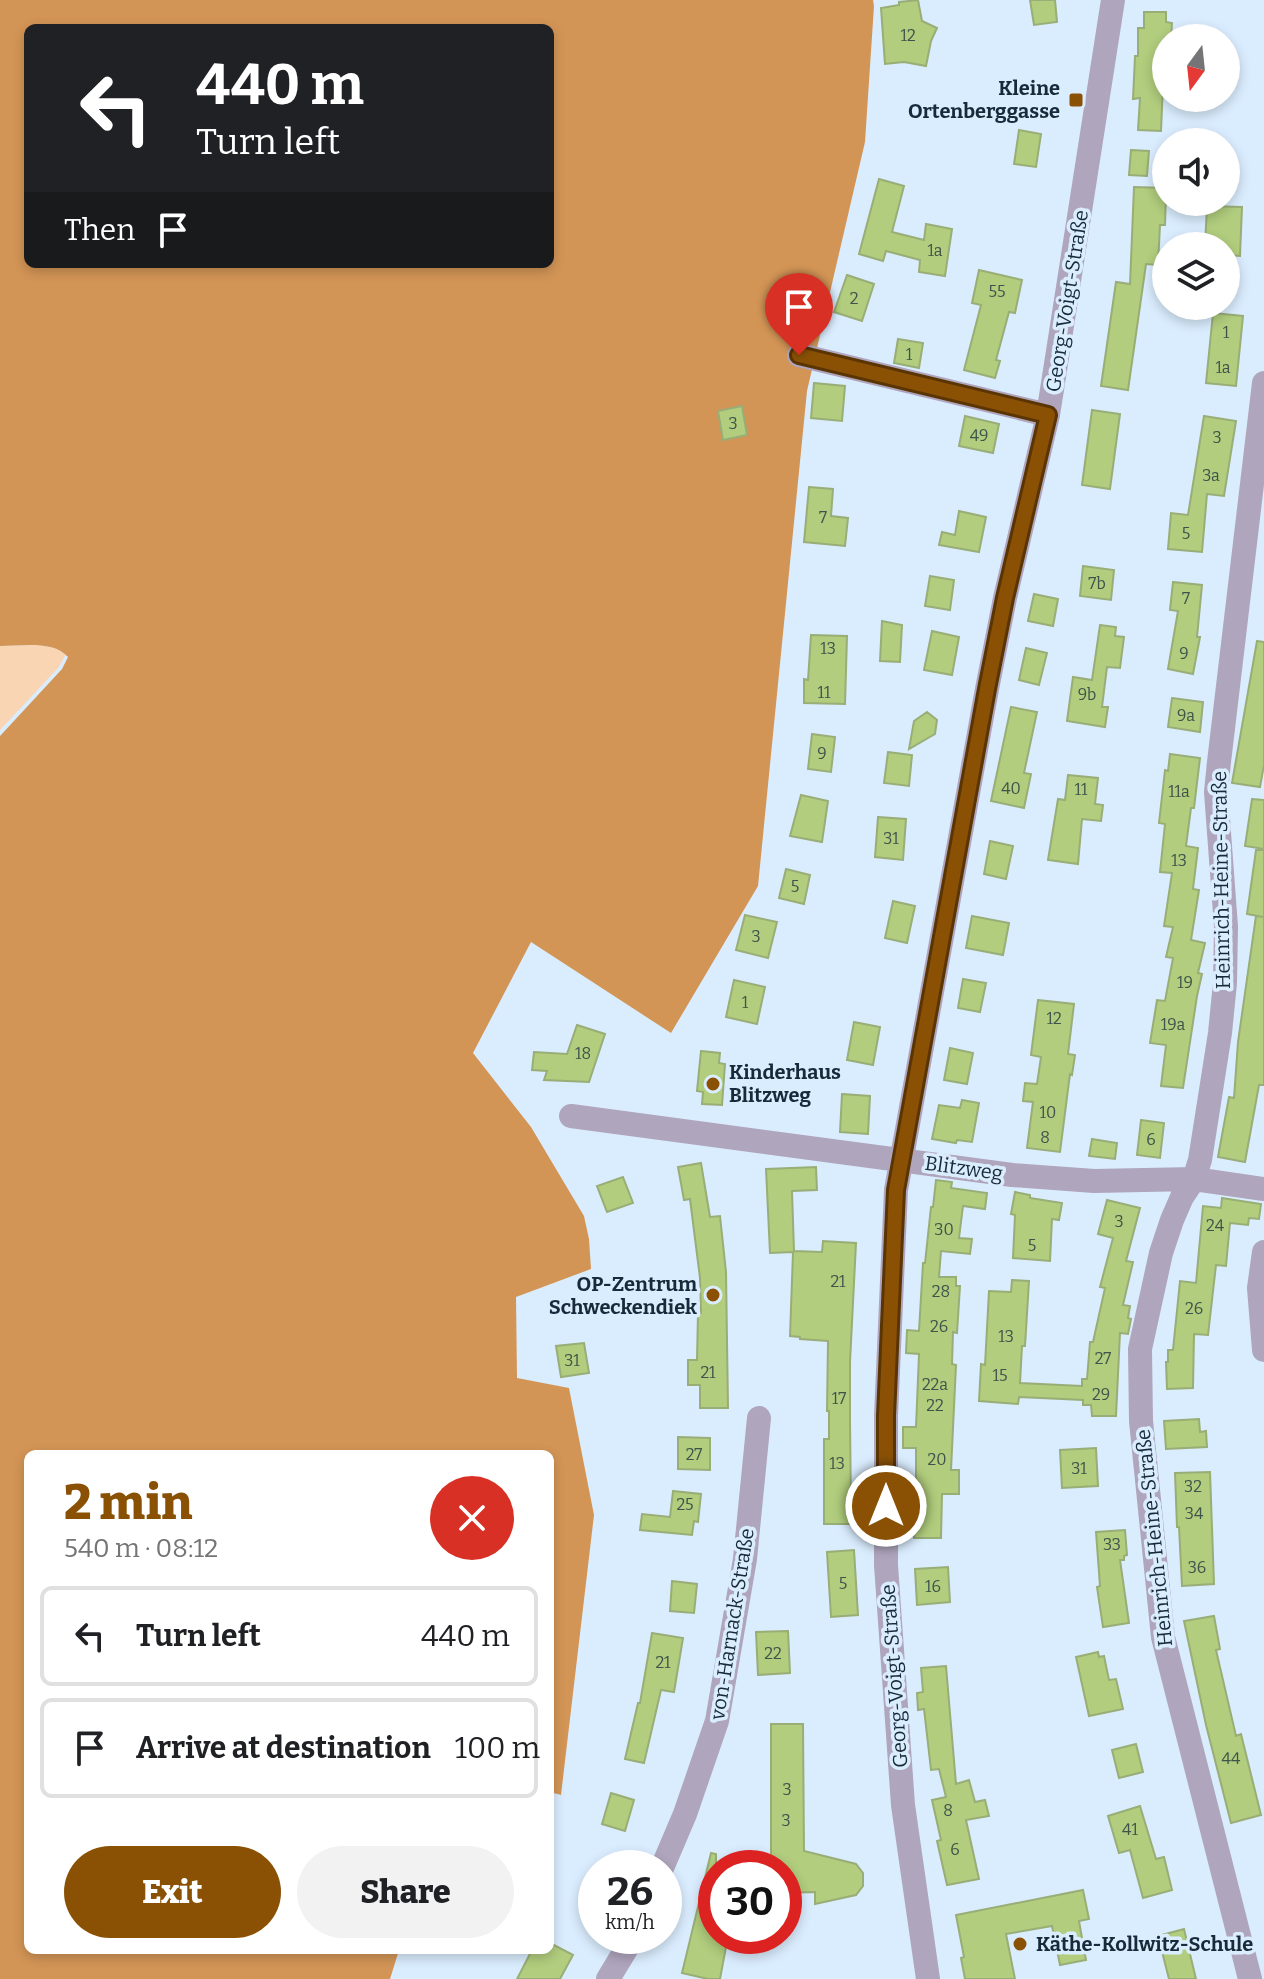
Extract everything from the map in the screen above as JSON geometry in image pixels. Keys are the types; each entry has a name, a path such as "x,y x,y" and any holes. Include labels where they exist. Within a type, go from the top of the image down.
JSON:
{"street":[{"name":"Georg-Voigt-Straße","path":"928,1979 903,1805 886,1565 886,1416 896,1190 990,674 1048,415 1113,0"},
{"path":"799,355 1048,415"},
{"name":"Heinrich-Heine-Straße","path":"1250,1979 1163,1637 1141,1421 1140,1349 1161,1253 1172,1220 1194,1179 1200,1160 1220,1033 1226,927 1216,792 1264,383"},
{"name":"Blitzweg","path":"571,1116 1056,1179 1194,1179 1264,1189"},
{"path":"1264,1252 1259,1288 1264,1350"},
{"name":"von-Harnack-Straße","path":"670,1850 717,1721 745,1559 759,1418"},
{"path":"608,1979 623,1954"}],"shaded area":[{"path":"0,0 873,0 865,142 807,391 758,886 671,1033 531,942 473,1053 531,1127 584,1216 589,1239 591,1269 516,1297 517,1378 569,1388 594,1515 561,1795 554,1793 554,1450 24,1450 24,1954 398,1954 390,1979 0,1979 0,736 62,669 68,657 54,648 0,646"},
{"path":"0,646 43,646 66,654 59,667 0,730"}],"building":[{"path":"918,0 922,21 937,28 926,66 904,62 885,64 881,8"},
{"path":"1030,0 1055,0 1057,22 1034,25"},
{"path":"1144,12 1166,12 1166,22 1172,23 1152,24 1152,112 1162,112 1161,128 1152,128 1152,131 1138,130 1140,98 1133,99 1138,28 1144,28"},
{"path":"1019,130 1041,134 1036,167 1014,164"},
{"path":"1131,150 1149,151 1147,176 1129,175"},
{"path":"879,179 904,186 892,232 924,240 926,224 952,229 945,276 919,272 920,260 886,251 883,261 859,254"},
{"path":"1134,187 1152,188 1152,216 1165,216 1165,225 1160,225 1160,232 1152,232 1152,264 1146,264 1128,390 1101,386 1116,282 1130,284"},
{"path":"1242,207 1240,256 1240,232 1206,232 1206,216 1240,216"},
{"path":"979,270 1022,280 1015,313 1009,312 996,360 1000,361 995,378 964,370 981,305 972,303"},
{"path":"847,275 874,284 862,321 834,312"},
{"path":"1240,316 1243,316 1236,386 1206,383 1212,320 1240,320"},
{"path":"898,339 923,343 919,368 894,363"},
{"path":"814,383 845,386 842,421 811,418"},
{"path":"742,406 747,435 723,440 718,411"},
{"path":"1092,410 1120,414 1110,489 1082,485"},
{"path":"965,416 999,424 993,453 959,446"},
{"path":"1204,416 1236,421 1224,496 1207,494 1202,552 1168,549 1171,513 1188,515"},
{"path":"809,487 833,489 831,516 848,518 845,546 804,542"},
{"path":"959,511 986,517 979,552 939,545 942,532 955,535"},
{"path":"1083,566 1114,570 1111,600 1080,596"},
{"path":"930,576 954,580 950,610 925,606"},
{"path":"1173,582 1202,585 1197,637 1200,637 1193,674 1168,669 1178,611 1170,610"},
{"path":"1034,594 1058,599 1053,626 1028,621"},
{"path":"882,621 902,625 900,662 880,661"},
{"path":"1100,625 1116,627 1115,636 1124,637 1120,668 1107,667 1102,707 1108,707 1105,727 1067,721 1073,677 1092,680"},
{"path":"932,631 959,637 952,675 924,670"},
{"path":"811,635 847,636 845,704 804,703 804,679 808,680"},
{"path":"1257,641 1264,642 1264,765 1260,787 1232,783"},
{"path":"1026,648 1047,653 1039,685 1019,680"},
{"path":"1172,698 1203,702 1200,732 1168,727"},
{"path":"1011,707 1037,712 1024,773 1031,774 1024,808 991,801"},
{"path":"927,712 937,720 935,734 909,749 914,721"},
{"path":"812,734 835,737 831,772 808,769"},
{"path":"888,752 912,755 909,786 884,783"},
{"path":"1170,754 1200,758 1186,846 1198,848 1193,889 1199,890 1191,940 1205,943 1198,973 1202,974 1183,1088 1161,1086 1166,1045 1150,1043 1157,1000 1165,1001 1173,958 1166,957 1173,927 1164,926 1172,873 1160,872 1165,824 1159,823 1165,770 1168,771"},
{"path":"1068,775 1098,778 1095,804 1103,805 1101,821 1082,819 1078,864 1048,860 1058,799 1065,800"},
{"path":"801,795 828,801 822,842 790,836"},
{"path":"1252,799 1264,800 1264,849 1245,846"},
{"path":"878,817 906,819 903,860 875,857"},
{"path":"990,841 1013,846 1006,879 984,874"},
{"path":"1256,850 1264,850 1264,1085 1259,1085 1245,1162 1218,1157 1229,1097 1234,1098 1238,1042 1256,916 1263,917 1247,914"},
{"path":"786,869 810,875 804,904 779,898"},
{"path":"893,901 915,906 907,943 885,938"},
{"path":"745,915 777,922 768,958 736,950"},
{"path":"972,916 1009,923 1003,955 966,948"},
{"path":"963,979 986,983 980,1012 958,1008"},
{"path":"734,980 765,987 757,1024 726,1017"},
{"path":"1038,1000 1074,1004 1068,1054 1075,1055 1060,1152 1027,1148 1033,1102 1023,1101 1025,1083 1037,1084 1041,1057 1031,1055"},
{"path":"854,1022 880,1027 873,1065 847,1060"},
{"path":"577,1025 605,1034 589,1082 544,1080 547,1071 532,1070 534,1052 567,1054"},
{"path":"950,1048 973,1053 967,1084 944,1080"},
{"path":"701,1051 720,1053 719,1063 725,1064 722,1105 702,1104 703,1092 697,1091"},
{"path":"842,1094 870,1096 868,1134 840,1132"},
{"path":"962,1100 979,1103 972,1142 932,1139 939,1105 960,1108"},
{"path":"1141,1120 1164,1123 1160,1158 1137,1155"},
{"path":"1092,1139 1117,1143 1115,1159 1089,1156"},
{"path":"701,1163 710,1217 720,1216 726,1272 728,1408 700,1408 700,1385 688,1385 688,1360 697,1360 700,1278 690,1199 684,1200 678,1167"},
{"path":"816,1167 817,1190 792,1191 794,1251 822,1252 823,1241 856,1243 850,1362 851,1506 855,1506 855,1524 824,1524 824,1439 829,1439 828,1341 790,1336 793,1252 770,1253 766,1169"},
{"path":"623,1177 633,1203 607,1212 597,1186"},
{"path":"936,1180 952,1182 951,1188 987,1193 985,1209 963,1206 959,1238 972,1239 970,1254 941,1251 939,1277 956,1277 956,1286 960,1286 957,1333 953,1332 952,1364 956,1365 951,1470 959,1470 959,1494 942,1494 941,1538 914,1538 915,1503 904,1503 904,1488 916,1488 916,1448 903,1448 903,1427 916,1427 919,1354 906,1353 907,1330 919,1331 923,1263"},
{"path":"1015,1192 1030,1195 1030,1198 1062,1203 1059,1220 1052,1219 1050,1261 1013,1258 1015,1215 1011,1214"},
{"path":"1222,1198 1261,1204 1259,1219 1249,1218 1248,1225 1230,1223 1226,1266 1216,1265 1208,1335 1194,1334 1193,1388 1167,1389 1166,1362 1168,1350 1173,1350 1180,1281 1196,1283 1203,1206 1221,1208"},
{"path":"1107,1200 1140,1208 1126,1261 1133,1262 1123,1305 1130,1306 1128,1318 1131,1319 1128,1334 1120,1333 1116,1416 1092,1416 1091,1405 1083,1405 1083,1400 1019,1397 1018,1404 979,1401 981,1364 985,1365 989,1291 1011,1292 1012,1280 1029,1281 1020,1383 1082,1386 1082,1379 1087,1379 1090,1342 1093,1342 1105,1288 1100,1287 1113,1238 1098,1234"},
{"path":"584,1343 589,1373 561,1377 556,1346"},
{"path":"1199,1419 1200,1432 1206,1431 1207,1447 1166,1449 1164,1421"},
{"path":"678,1437 710,1438 710,1470 678,1469"},
{"path":"1096,1448 1098,1486 1062,1488 1060,1450"},
{"path":"1210,1472 1214,1584 1182,1586 1175,1473"},
{"path":"673,1491 701,1494 698,1522 694,1521 692,1535 640,1530 642,1514 670,1517"},
{"path":"1125,1530 1127,1555 1120,1560 1129,1623 1103,1627 1097,1587 1100,1586 1096,1532"},
{"path":"854,1550 858,1615 831,1617 827,1552"},
{"path":"948,1567 950,1602 917,1605 915,1569"},
{"path":"672,1581 697,1584 694,1613 670,1611"},
{"path":"1214,1616 1220,1649 1216,1650 1236,1736 1241,1734 1261,1815 1231,1823 1184,1621"},
{"path":"788,1631 790,1673 758,1675 756,1632"},
{"path":"652,1633 683,1638 674,1692 661,1690 644,1763 625,1759 640,1703"},
{"path":"1098,1652 1099,1657 1104,1656 1109,1680 1116,1679 1123,1709 1089,1716 1076,1657"},
{"path":"946,1666 956,1784 969,1780 975,1802 985,1800 989,1816 966,1820 979,1879 947,1885 932,1800 946,1797 939,1769 931,1770 924,1709 918,1710 917,1693 923,1692 921,1668"},
{"path":"771,1724 803,1724 804,1851 856,1864 863,1873 863,1886 856,1895 815,1904 815,1892 802,1892 802,1850 771,1850"},
{"path":"1136,1744 1143,1772 1119,1778 1112,1750"},
{"path":"611,1793 634,1800 625,1831 602,1824"},
{"path":"1140,1806 1156,1859 1164,1857 1172,1890 1143,1898 1130,1850 1119,1853 1108,1816"},
{"path":"1083,1890 1089,1919 1079,1921 1086,1960 1060,1965 1052,1926 1006,1934 1015,1979 965,1979 956,1915"},
{"path":"698,1907 698,1954 725,1954 720,1979 682,1973"},
{"path":"1184,1929 1196,1979 1169,1979 1158,1936"},
{"path":"554,1945 573,1955 560,1979 517,1979 530,1954 554,1954"}],"place":[{"name":"Kleine Ortenberggasse","path":"1076,100"},
{"name":"Kinderhaus Blitzweg","path":"713,1084"},
{"name":"OP-Zentrum Schweckendiek","path":"713,1295"},
{"name":"Käthe-Kollwitz-Schule","path":"1020,1944"}],"route":[{"path":"799,355 1048,415 987,689 896,1190 886,1416 886,1506"}]}
